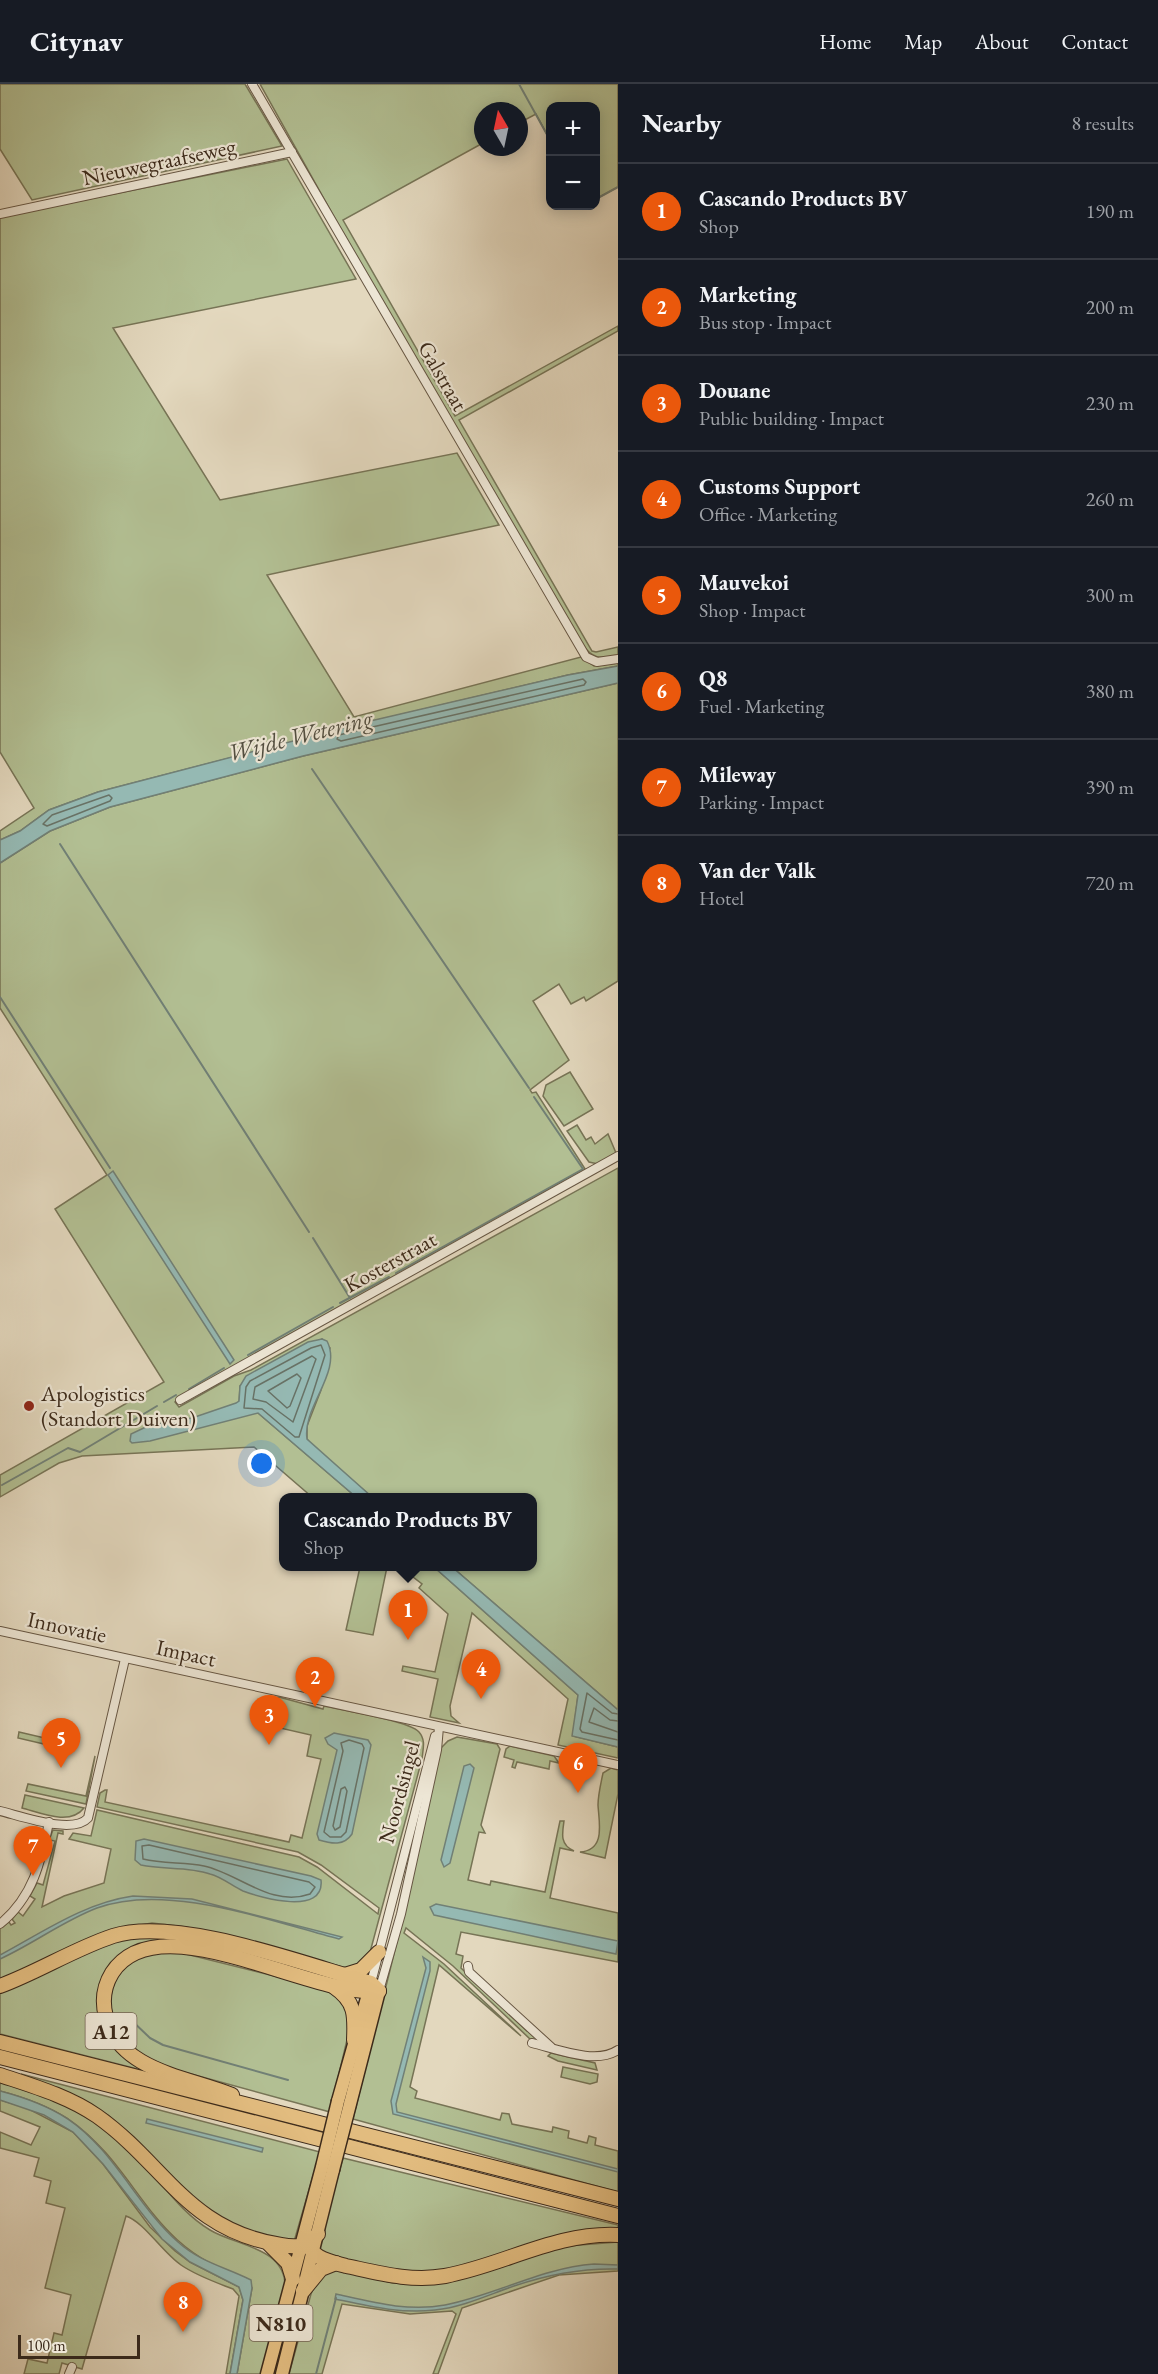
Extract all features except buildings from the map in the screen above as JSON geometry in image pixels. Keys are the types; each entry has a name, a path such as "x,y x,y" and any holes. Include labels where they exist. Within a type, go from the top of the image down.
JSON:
{"highway":[{"path":"0,1986 114,1936 152,1930 177,1932 226,1942 373,1985"},
{"name":"A12","path":"283,2115 216,2088 158,2069 125,2050 107,2022 104,2010 105,1988 115,1969 130,1954 154,1945 169,1945 194,1948 330,1984 373,1985"},
{"path":"345,1976 362,1970 379,1952"},
{"name":"A12","path":"330,1984 352,2003 355,2014 354,2040"},
{"name":"A12","path":"0,2042 618,2199"},
{"name":"A12","path":"0,2057 618,2216"},
{"path":"0,2075 48,2091 85,2108 121,2135 198,2211 230,2231 269,2244 308,2242 336,2264 395,2277 425,2278 465,2271 561,2241 618,2235"},
{"path":"269,2244 288,2264 293,2279"},
{"path":"303,2291 321,2269 336,2264"}],"main road":[{"name":"Noordsingel","path":"344,2103 354,2040 373,1985"},
{"name":"Noordsingel","path":"267,2374 293,2279 308,2242 373,1985"},
{"name":"Noordsingel","path":"282,2374 303,2291 308,2242"}],"street":[{"name":"Galstraat","path":"252,84 586,657 597,662 618,659"},
{"name":"Nieuwegraafseweg","path":"0,214 292,152"},
{"name":"Kosterstraat","path":"180,1400 618,1156"},
{"name":"Innovatie","path":"0,1631 125,1659"},
{"name":"Impact","path":"0,1811 74,1827 85,1822 90,1814 125,1659 618,1765"},
{"name":"Noordsingel","path":"373,1985 379,1952 430,1748 439,1726"},
{"name":"Noordsingel","path":"373,1985 386,1975 437,1750 439,1726"},
{"path":"0,1924 18,1907 35,1879 50,1822"},
{"path":"468,1966 469,1972 551,2047"},
{"path":"532,2043 601,2057 618,2050"}],"green space":[{"path":"0,84 245,84 282,146 32,200 0,149"},
{"path":"260,84 618,84 618,187 600,197 600,102 546,102 546,133 536,114 528,118 528,102 474,102 474,148 343,220 455,416 618,326 618,331 459,420 592,651 618,647 618,656 594,656 583,645 338,224"},
{"path":"287,159 356,279 113,328 220,500 457,453 499,525 267,575 354,717 581,657 594,666 618,663 618,666 568,675 365,723 98,792 49,810 20,831 0,840 0,831 34,808 0,752 0,217"},
{"path":"618,683 618,981 586,1001 584,997 571,1004 559,984 533,1001 569,1060 530,1090 532,1093 536,1092 587,1172 175,1402 179,1407 234,1376 251,1370 618,1168 618,1710 457,1571 537,1571 537,1493 367,1493 312,1446 307,1439 307,1426 321,1390 330,1348 322,1339 240,1386 239,1404 258,1413 351,1493 307,1493 254,1447 82,1456 59,1463 0,1497 0,1475 164,1382 55,1209 107,1175 0,1008 0,863 50,831 110,807 303,756"},
{"path":"570,1072 593,1109 564,1126 543,1096 546,1085"},
{"path":"577,1125 586,1140 591,1137 595,1144 608,1134 616,1153 598,1164 589,1162 567,1131"},
{"path":"359,1571 386,1571 373,1635 346,1630"},
{"path":"405,1571 438,1571 578,1695 573,1736 618,1747 618,1758 558,1745 568,1699 472,1613 450,1706 451,1716 459,1723 430,1717 438,1679 402,1671 403,1666 435,1672 448,1614 419,1588 422,1584"},
{"path":"279,1697 323,1709 324,1706 389,1720 413,1728 423,1738 422,1759 369,1956 351,1969 186,1927 152,1923 111,1930 0,1980 0,1928 9,1922 11,1925 15,1923 12,1919 18,1912 23,1916 35,1899 30,1896 37,1883 43,1885 55,1841 49,1840 53,1830 63,1831 63,1834 58,1833 42,1907 64,1896 104,1883 111,1849 69,1839 73,1833 91,1836 97,1810 299,1857 317,1867 378,1914 379,1908 321,1865 298,1852 97,1807 100,1793 107,1790 105,1802 289,1842 291,1835 302,1838 321,1759 307,1756 311,1735 280,1728 284,1704 270,1701 272,1698"},
{"path":"19,1732 62,1742 61,1748 18,1738"},
{"path":"457,1737 497,1744 500,1749 481,1825 485,1833 479,1832 468,1880 490,1885 491,1881 545,1892 560,1821 564,1821 564,1842 569,1849 574,1851 560,1848 550,1898 618,1913 618,1962 461,1932 456,1954 463,1956 461,1968 527,2031 533,2032 542,2041 530,2039 453,1966 406,1928 404,1933 444,1964 521,2036 439,1965 410,2087 417,2091 415,2098 500,2120 502,2113 509,2114 512,2124 552,2132 553,2127 569,2131 568,2138 587,2143 589,2136 596,2138 595,2145 618,2151 618,2192 353,2119 410,1889 440,1749 448,1741"},
{"path":"510,1746 554,1756 559,1763 550,1761 549,1769 517,1762 515,1768 512,1767 514,1760 504,1757 506,1749"},
{"path":"95,1756 86,1804 26,1791 28,1784 86,1796"},
{"path":"611,1768 618,1770 618,1794 605,1858 580,1852 588,1850 597,1841 600,1827 598,1805 603,1773"},
{"path":"25,1795 84,1808 71,1816 55,1817 22,1808"},
{"path":"159,1937 192,1942 340,1979 340,1982 165,1941 158,1942 140,1946 118,1959 103,2020 161,2075 0,2034 0,1989 72,1957 125,1938"},
{"path":"178,1952 330,1990 343,1997 350,2027 330,2112 173,2069 144,2056 129,2044 120,2033 111,2007 115,1982 122,1970 145,1954"},
{"path":"551,2053 595,2063 597,2070 558,2061 548,2056"},
{"path":"563,2067 598,2074 597,2082 590,2084 561,2077"},
{"path":"21,2074 320,2152 293,2245 262,2239 207,2214 134,2137 108,2115 80,2098"},
{"path":"0,2081 56,2099 86,2114 132,2152 178,2204 199,2222 210,2230 257,2249 277,2263 283,2273 285,2286 262,2374 237,2374 252,2288 246,2278 213,2265 186,2248 165,2228 93,2139 68,2119 52,2110 0,2091"},
{"path":"0,2100 27,2108 73,2132 103,2164 150,2227 175,2251 190,2262 239,2287 243,2300 230,2374 226,2374 239,2296 233,2289 200,2276 181,2265 140,2224 126,2216 82,2369 62,2363 59,2374 24,2374 28,2359 47,2363 54,2333 62,2335 71,2295 45,2288 65,2208 46,2203 51,2181 34,2176 39,2158 0,2148 0,2132 31,2145 40,2127 0,2111"},
{"path":"343,2158 618,2225 618,2232 459,2270 402,2275 317,2251"},
{"path":"618,2242 618,2271 559,2275 462,2308 438,2374 433,2374 456,2314 452,2311 410,2314 342,2304 322,2374 289,2374 311,2294 319,2276 336,2269 393,2283 426,2284 567,2246"}],"water":[{"path":"618,666 618,683 303,756 110,807 50,831 0,863 0,840 20,831 49,810 98,792 366,722 568,675"},
{"path":"113,1171 234,1360 230,1364 108,1175"},
{"path":"322,1339 327,1341 331,1353 326,1377 310,1415 307,1439 368,1493 351,1493 258,1413 150,1441 132,1443 130,1441 131,1434 150,1425 192,1418 236,1403 239,1401 240,1386 246,1376 308,1342"},
{"path":"438,1571 457,1571 618,1710 618,1747 572,1736 578,1695"},
{"path":"334,1733 368,1740 371,1745 352,1834 345,1841 337,1843 319,1840 317,1834 337,1750 328,1744 325,1738"},
{"path":"470,1764 474,1768 450,1863 444,1867 441,1860 464,1766"},
{"path":"144,1839 311,1876 321,1880 320,1891 313,1898 290,1902 243,1891 219,1877 202,1872 141,1865 135,1860 136,1841"},
{"path":"133,1896 192,1899 342,1937 339,1939 218,1907 154,1899 125,1901 84,1913 0,1959 0,1955 81,1912"},
{"path":"436,1904 618,1941 616,1954 434,1915 430,1907"},
{"path":"423,1957 430,1962 430,1971 396,2104 397,2112 618,2169 618,2172 393,2114 391,2101 426,1968"},
{"path":"0,2091 35,2102 68,2119 99,2146 163,2228 178,2242 204,2259 251,2280 252,2288 237,2374 230,2374 243,2300 239,2287 190,2262 162,2239 103,2164 73,2132 44,2115 0,2100"},
{"path":"147,2119 263,2148 262,2152 146,2123"},
{"path":"618,2265 618,2269 553,2275 465,2303 435,2310 397,2310 335,2299 336,2294 404,2307 431,2307 464,2301 574,2266"}],"waterway":[{"path":"519,84 546,133"},
{"path":"600,197 618,187"},
{"path":"312,769 529,1088"},
{"path":"60,844 309,1232"},
{"path":"0,997 110,1168"},
{"path":"396,1273 583,1169 534,1097"},
{"path":"313,1238 350,1298"},
{"path":"340,1303 389,1277"},
{"path":"248,1355 333,1307"},
{"path":"189,1389 224,1368"},
{"path":"164,1402 176,1395"},
{"path":"2,1485 68,1448 80,1452 157,1406"},
{"path":"127,2016 150,2038 163,2045 288,2080"},
{"path":"316,2374 336,2298"}],"place":[{"name":"Apologistics (Standort Duiven)","path":"29,1406"},
{"name":"Cascando Products BV","path":"408,1640"},
{"name":"Customs Support","path":"481,1699"},
{"name":"Marketing","path":"315,1707"},
{"name":"Douane","path":"269,1745"},
{"name":"Mauvekoi","path":"61,1768"},
{"name":"Q8","path":"578,1793"},
{"name":"Mileway","path":"33,1876"},
{"name":"Van der Valk","path":"183,2332"}],"water label":[{"name":"Wijde Wetering","path":"300,735"}]}
